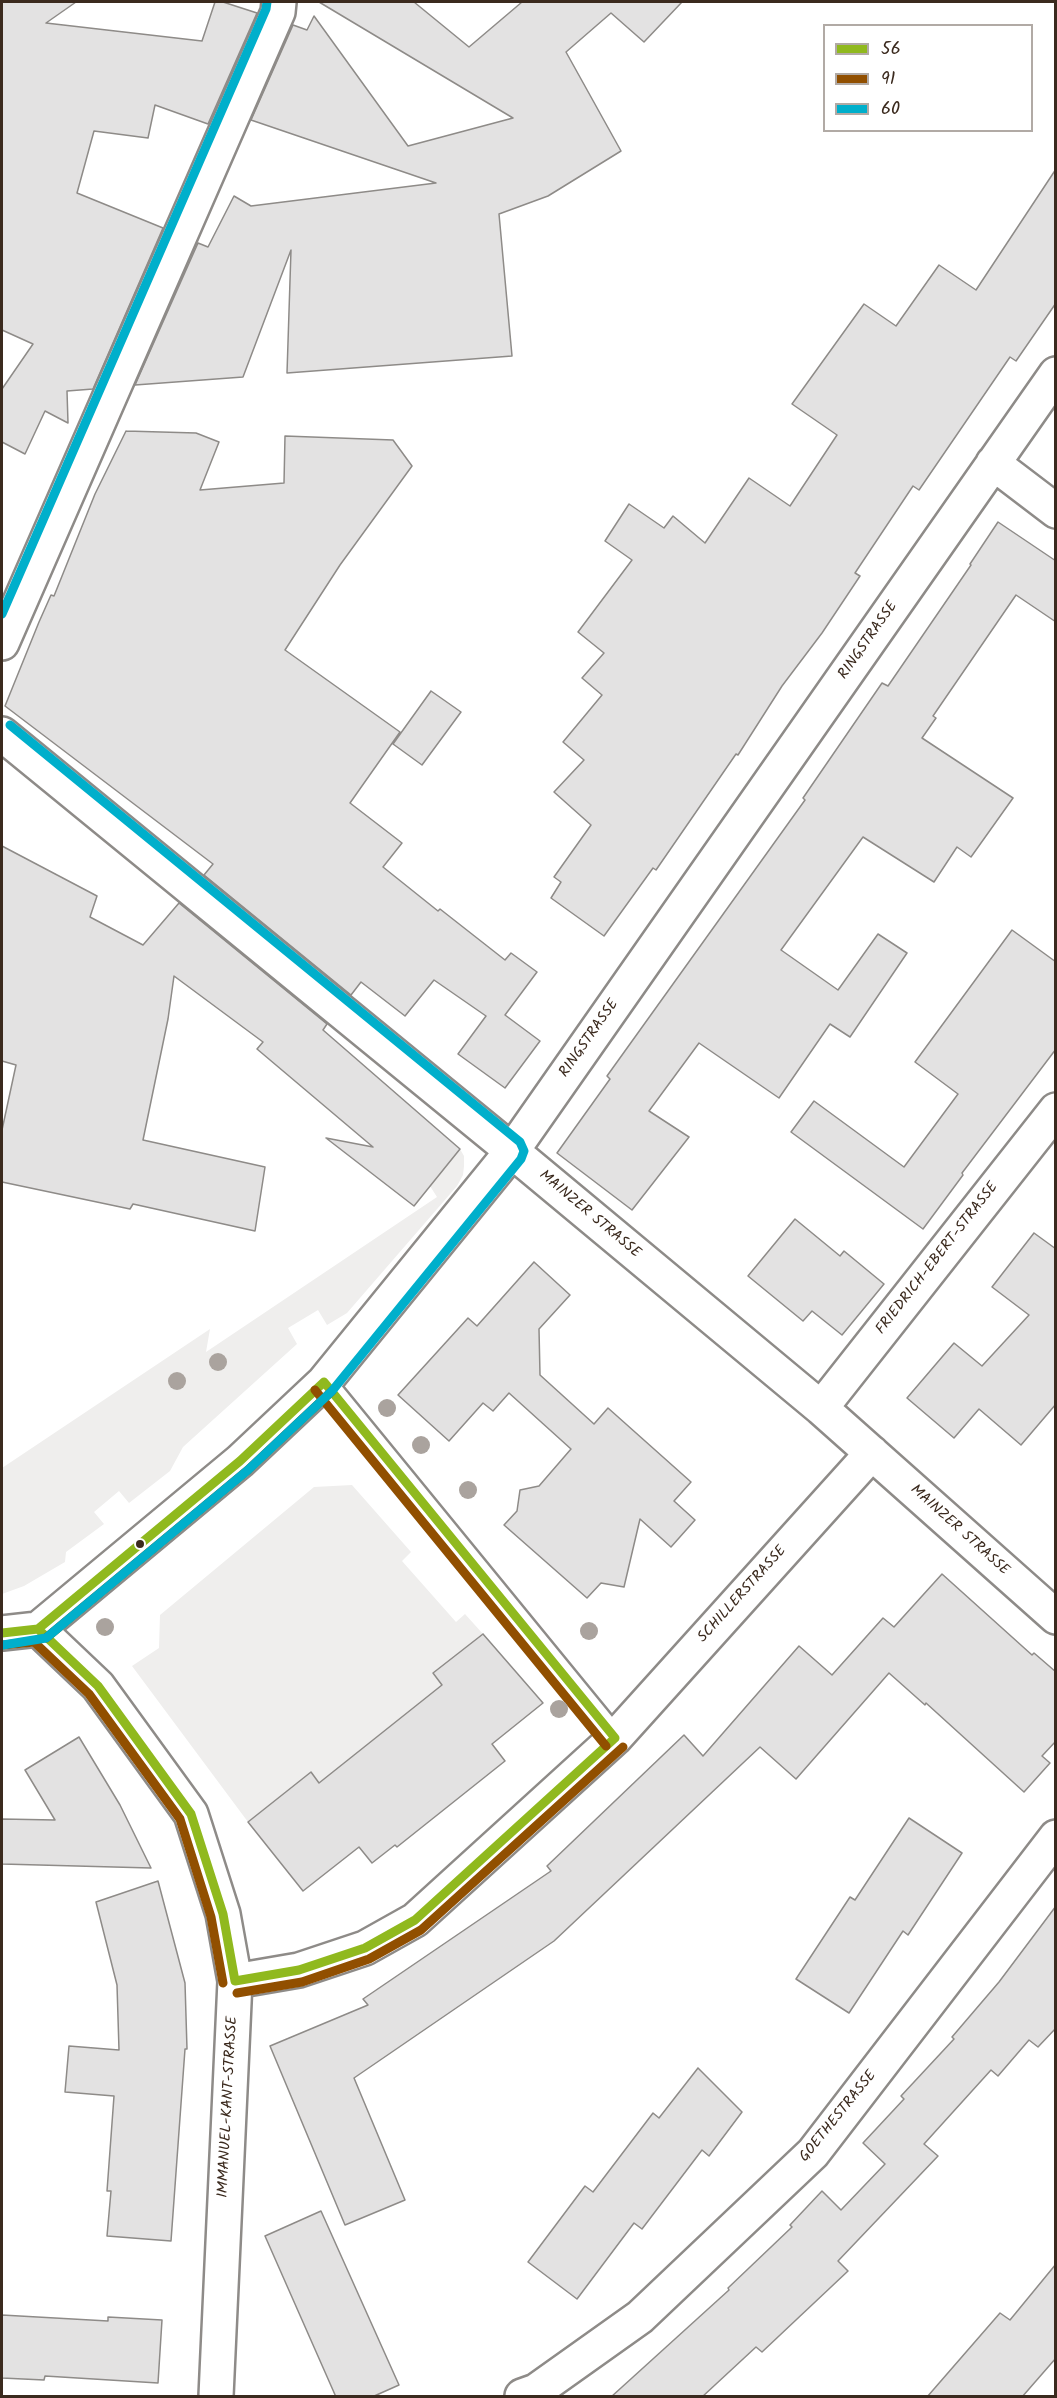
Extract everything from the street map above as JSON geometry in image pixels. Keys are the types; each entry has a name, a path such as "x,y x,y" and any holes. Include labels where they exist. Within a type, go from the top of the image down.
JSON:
{"street":[{"path":"2,643 9,606 278,12 279,2"},
{"name":"RINGSTRASSE","path":"38,1629 240,1461 324,1382 512,1151 1056,374"},
{"path":"993,463 1056,511"},
{"name":"MAINZER STRASSE","path":"2,734 512,1151 821,1408 1056,1617"},
{"name":"FRIEDRICH-EBERT-STRASSE","path":"821,1408 1056,1110"},
{"name":"SCHILLERSTRASSE","path":"235,1981 299,1971 365,1948 415,1920 615,1738 872,1453"},
{"path":"2,1633 38,1629"},
{"name":"IMMANUEL-KANT-STRASSE","path":"38,1629 98,1686 191,1814 223,1914 235,1981 216,2397"},
{"name":"GOETHESTRASSE","path":"522,2397 536,2391 640,2317 813,2153 1056,1838"}],"lane":[{"path":"324,1382 615,1738"}],"shaded area":[{"path":"460,1149 464,1156 464,1166 463,1175 457,1186 347,1313 327,1325 318,1310 288,1328 297,1344 183,1447 170,1471 129,1503 119,1491 94,1512 104,1524 66,1552 65,1562 24,1586 2,1594 2,1468 210,1329 206,1352 437,1197 430,1186"},
{"path":"352,1485 411,1552 402,1561 456,1622 465,1614 483,1634 434,1673 442,1685 319,1783 311,1773 248,1822 132,1666 159,1648 160,1615 314,1487"}],"building":[{"path":"2,2 76,2 46,23 202,41 215,2 223,2 257,13 208,124 155,105 148,138 94,131 77,193 163,228 93,389 67,391 68,423 45,411 25,454 2,442 2,389 33,344 2,330"},
{"path":"319,2 414,2 469,47 522,2 682,2 644,42 611,13 566,52 621,151 548,196 499,214 512,356 287,373 291,250 243,377 135,385 198,243 208,247 234,196 251,206 436,183 251,120 293,25 307,30 314,16 408,146 513,118"},
{"path":"1056,169 1056,303 1016,361 1010,357 919,490 913,486 855,573 860,576 822,633 782,686 738,755 736,754 656,870 653,868 604,936 551,898 561,882 554,877 591,825 554,792 584,760 563,742 602,695 582,678 604,653 578,632 632,560 605,541 629,504 664,528 673,516 705,543 749,478 790,506 837,435 792,404 864,304 896,326 939,265 976,290"},
{"path":"126,431 196,433 219,442 200,490 284,483 285,436 393,440 412,466 340,565 285,650 400,732 350,803 402,843 383,867 505,960 511,953 537,972 505,1015 540,1041 505,1088 458,1054 486,1016 434,980 405,1016 361,982 351,995 204,875 213,864 5,706 51,595 54,596 95,494"},
{"path":"998,522 1056,561 1056,622 1016,595 933,716 936,718 922,738 1013,798 971,857 957,847 934,882 863,837 781,950 838,990 878,934 907,953 850,1037 830,1024 779,1098 699,1043 649,1111 689,1137 632,1210 557,1153 610,1079 607,1076 805,800 803,798 882,683 888,686"},
{"path":"431,691 461,712 422,765 393,744"},
{"path":"2,846 97,896 90,917 143,945 179,903 327,1024 323,1030 460,1149 414,1206 326,1138 373,1147 257,1049 263,1042 174,976 168,1019 143,1140 265,1167 255,1231 133,1204 130,1209 2,1182 2,1130 16,1065 2,1061"},
{"path":"1012,930 1056,962 1056,1049 962,1173 963,1175 923,1229 791,1132 814,1101 904,1167 958,1094 915,1062"},
{"path":"795,1219 840,1256 844,1251 884,1284 842,1335 812,1311 803,1321 748,1276"},
{"path":"1034,1233 1056,1249 1056,1404 1021,1445 979,1409 954,1438 907,1398 954,1343 982,1366 1029,1315 992,1287"},
{"path":"534,1262 570,1295 539,1329 540,1375 594,1424 608,1408 691,1482 674,1501 695,1520 671,1547 640,1519 624,1587 601,1583 587,1598 504,1525 517,1511 520,1490 539,1486 571,1449 509,1393 493,1411 483,1403 449,1441 398,1395 468,1318 477,1326"},
{"path":"942,1574 1032,1655 1034,1653 1056,1672 1056,1741 1042,1756 1050,1763 1024,1792 926,1703 925,1705 889,1673 796,1779 760,1747 554,1941 354,2078 405,2200 345,2225 270,2046 368,2005 363,1999 551,1871 547,1866 684,1735 703,1756 799,1646 832,1675 883,1618 894,1627"},
{"path":"483,1634 543,1703 492,1744 505,1761 397,1847 395,1845 372,1863 359,1847 303,1891 248,1822 311,1772 319,1783 442,1685 433,1673"},
{"path":"79,1737 120,1805 151,1868 2,1864 2,1819 55,1820 25,1770"},
{"path":"909,1818 962,1853 908,1935 903,1931 849,2013 796,1979 850,1897 855,1900"},
{"path":"158,1881 185,1983 187,2049 185,2049 171,2241 107,2236 111,2191 107,2191 114,2096 65,2092 69,2046 119,2050 117,1985 96,1902"},
{"path":"1056,1906 1056,2028 1038,2047 1029,2040 998,2076 991,2070 924,2144 938,2156 838,2261 848,2271 762,2352 756,2347 702,2397 611,2397 729,2290 728,2288 792,2227 790,2225 822,2191 841,2210 885,2164 863,2143 904,2099 901,2096 954,2039 952,2037 999,1982"},
{"path":"698,2068 742,2112 709,2156 702,2150 642,2229 634,2223 577,2299 528,2262 585,2186 593,2192 653,2113 659,2118"},
{"path":"321,2211 399,2385 372,2397 336,2397 265,2236"},
{"path":"1056,2264 1056,2358 1022,2397 927,2397 1000,2313 1010,2320"},
{"path":"2,2315 108,2321 108,2317 162,2320 158,2383 45,2376 44,2380 2,2378"}],"transit line":[{"name":"60","path":"2,614 266,9 267,2"},
{"name":"60","path":"3,1645 46,1638 248,1470 332,1391 521,1159 524,1151 520,1142 10,725"},
{"name":"56","path":"324,1382 615,1738"},
{"name":"56","path":"38,1629 240,1461 324,1382"},
{"name":"91","path":"315,1390 606,1746"},
{"name":"91","path":"46,1638 248,1470 332,1391"},
{"name":"56","path":"2,1633 38,1629 98,1686 191,1814 223,1914 235,1981"},
{"name":"91","path":"3,1645 34,1642 89,1694 180,1819 211,1917 223,1983"},
{"name":"56","path":"235,1981 299,1970 365,1948 415,1920 615,1738"},
{"name":"91","path":"237,1993 302,1982 369,1959 421,1930 623,1747"}]}
